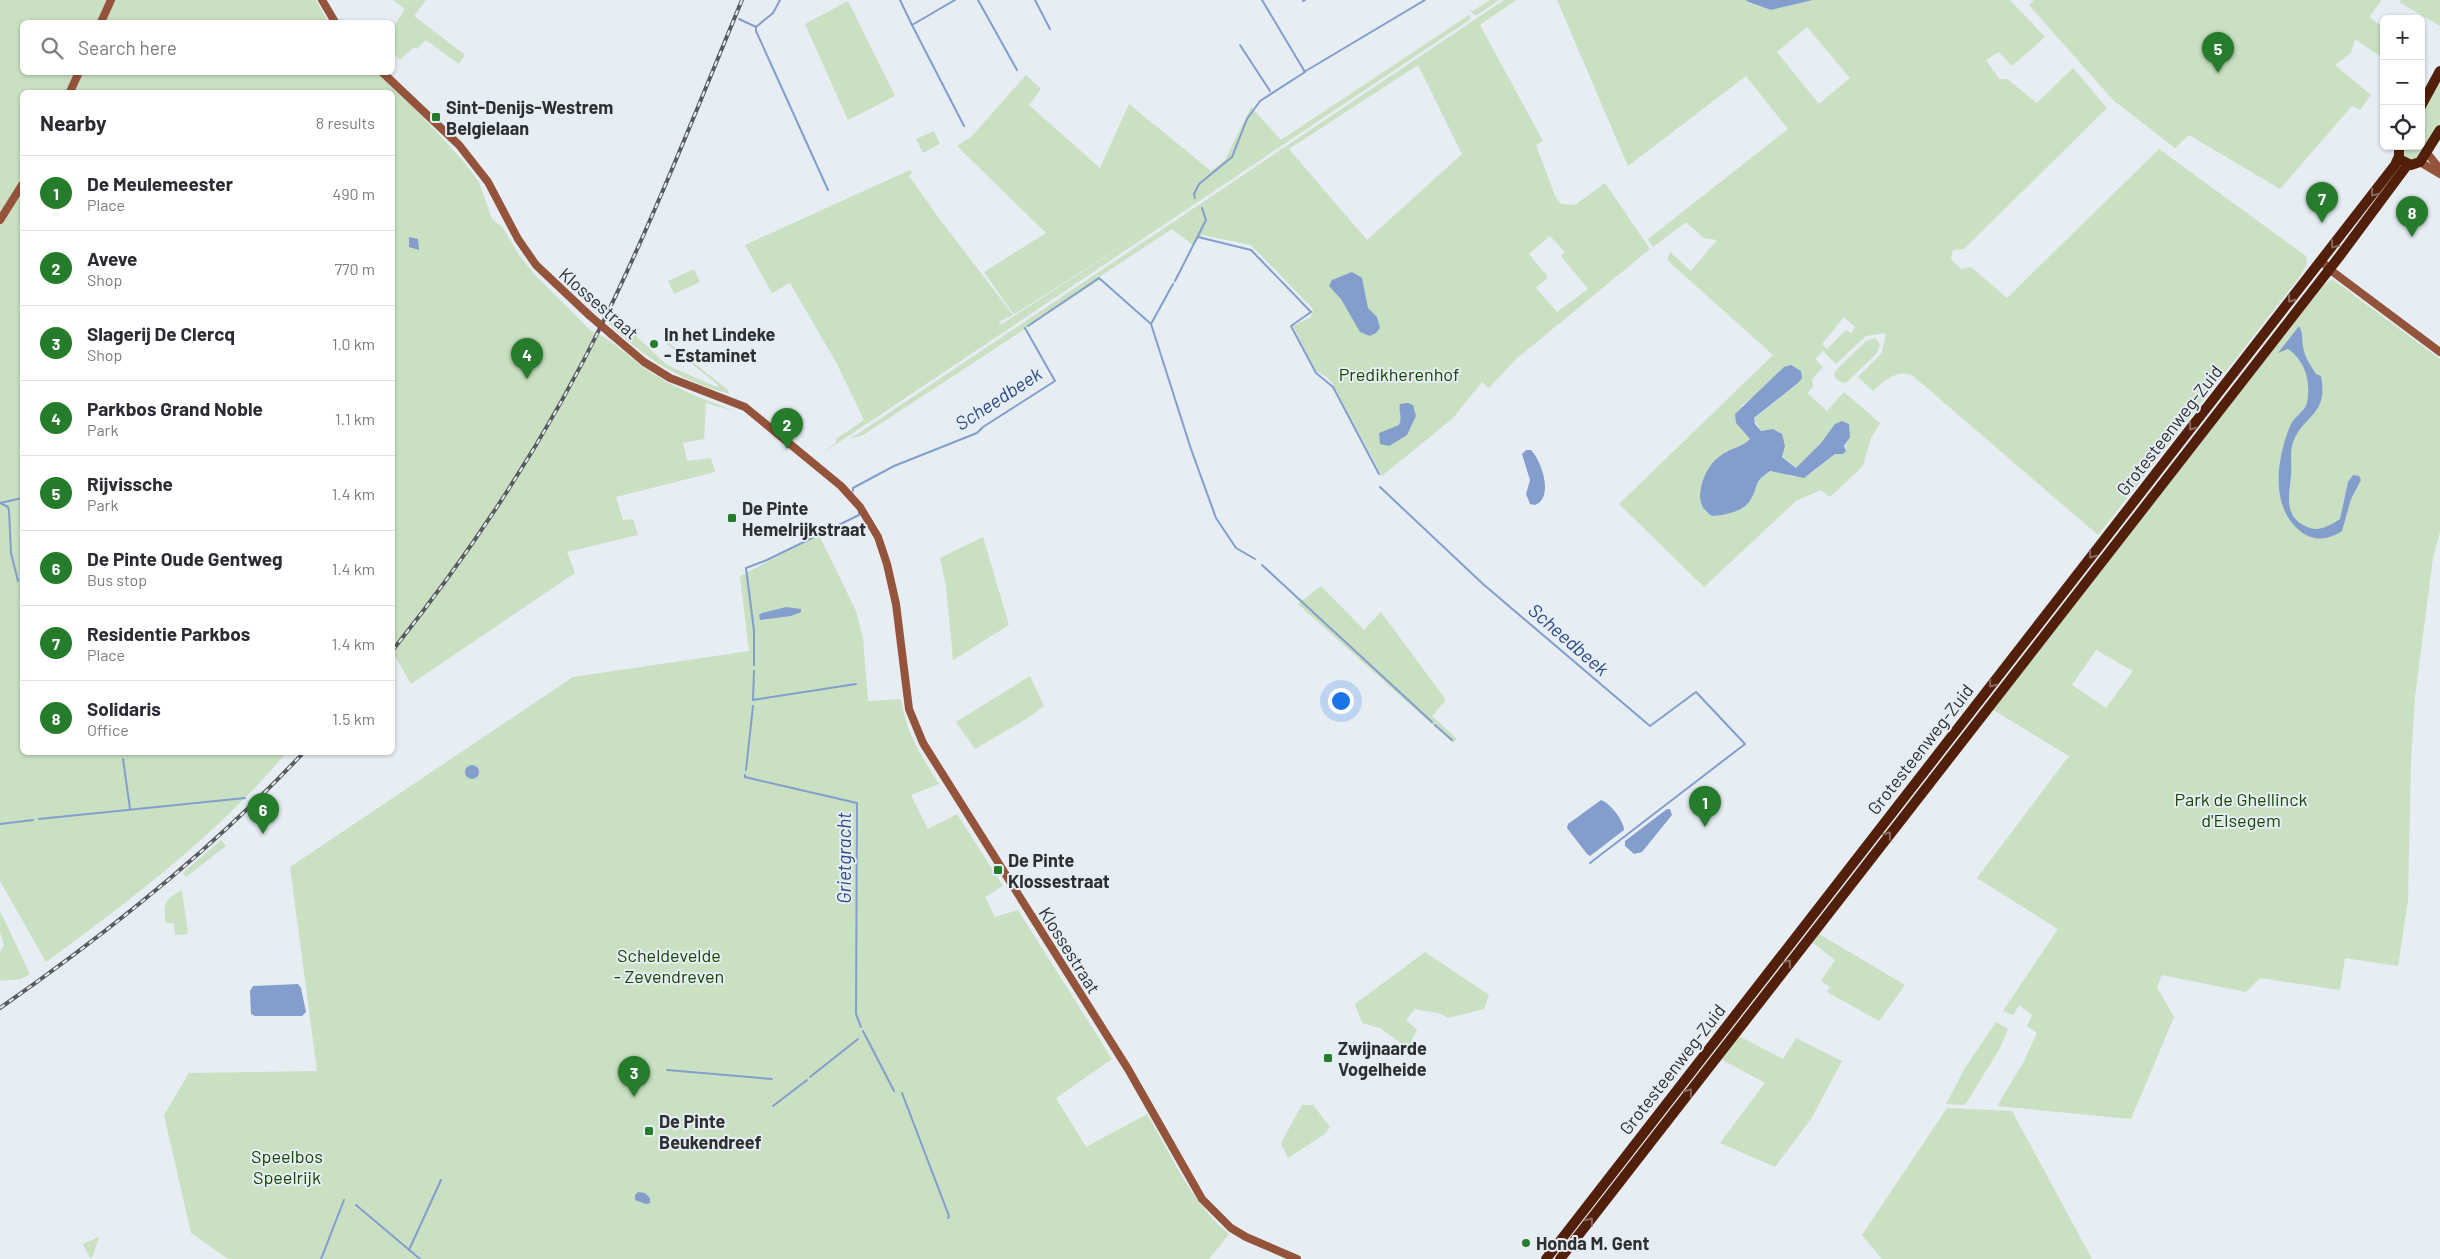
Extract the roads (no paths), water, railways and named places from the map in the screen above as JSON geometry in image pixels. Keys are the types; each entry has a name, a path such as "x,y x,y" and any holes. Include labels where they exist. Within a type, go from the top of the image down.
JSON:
{"highway":[{"path":"2422,105 2440,71"},
{"path":"2399,151 2408,164 2420,162 2440,130"},
{"name":"Grotesteenweg-Zuid","path":"1546,1259 2395,165 2399,151"},
{"name":"Grotesteenweg-Zuid","path":"1560,1259 2329,270 2408,164"}],"street":[{"path":"102,20 111,0"},
{"path":"322,0 334,20"},
{"path":"71,90 78,75"},
{"name":"Klossestraat","path":"385,75 459,145 488,182 529,256 545,275 644,362 670,378 737,402 768,424 851,496 871,523 883,550 896,604 909,709 923,743 1128,1070 1202,1199 1231,1228 1246,1237 1297,1259"},
{"path":"2427,153 2440,169"},
{"path":"2420,162 2440,174"},
{"path":"0,220 20,188"},
{"path":"2321,260 2329,270 2440,352"}],"water":[{"path":"1746,0 1813,0 1771,10"},
{"path":"409,237 418,239 419,250 409,247"},
{"path":"1352,272 1362,278 1368,308 1377,317 1380,328 1370,336 1360,332 1341,299 1329,286 1332,280"},
{"path":"2299,326 2305,354 2316,374 2321,376 2322,390 2318,408 2301,427 2292,446 2289,498 2291,511 2298,522 2305,526 2319,529 2328,526 2340,519 2348,482 2353,475 2359,476 2361,480 2351,499 2342,531 2321,539 2305,535 2290,521 2280,495 2279,480 2282,451 2291,424 2306,406 2308,388 2306,373 2294,354 2288,349 2278,353"},
{"path":"1791,365 1801,371 1802,378 1754,418 1755,424 1761,431 1773,429 1782,434 1785,446 1782,457 1796,468 1821,443 1835,424 1842,421 1849,424 1850,437 1844,446 1846,451 1843,454 1835,454 1804,478 1770,471 1758,481 1754,494 1744,507 1728,514 1712,516 1705,510 1701,501 1701,487 1705,475 1711,464 1720,456 1750,439 1736,423 1735,414 1784,367"},
{"path":"1408,403 1413,405 1416,416 1407,435 1389,446 1380,444 1379,433 1399,425 1401,419 1400,404"},
{"path":"1526,450 1531,450 1535,455 1544,479 1544,495 1541,501 1535,505 1530,504 1526,494 1530,480 1522,454"},
{"path":"786,607 801,609 801,612 791,616 760,620 759,615 762,613"},
{"path":"472,765 477,767 479,772 477,777 472,779 467,777 465,772 467,767"},
{"path":"1601,800 1616,813 1622,822 1624,830 1590,856 1567,828 1568,824"},
{"path":"1667,809 1670,809 1672,815 1642,852 1634,854 1625,846 1625,841"},
{"path":"298,984 301,988 306,1012 302,1016 255,1016 251,1014 250,991 253,986"},
{"path":"638,1192 645,1193 650,1198 650,1203 646,1204 635,1200 635,1195"}],"waterway":[{"path":"739,19 756,27 773,13 780,0"},
{"path":"900,0 912,25 955,0"},
{"path":"978,0 1017,70"},
{"path":"1035,0 1050,29"},
{"name":"Scheedbeek","path":"1195,198 1194,194 1199,184 1232,157 1247,119 1260,101 1305,72 1262,0"},
{"path":"1304,72 1425,0"},
{"path":"912,25 964,126"},
{"path":"756,27 756,31 828,190"},
{"path":"1240,45 1270,91"},
{"name":"Scheedbeek","path":"1175,281 1206,220 1202,208"},
{"path":"1198,237 1251,250 1311,312 1291,326 1316,373 1333,387 1379,474"},
{"name":"Scheedbeek","path":"1028,326 1099,278 1151,324"},
{"name":"Scheedbeek","path":"1151,324 1173,284"},
{"path":"1151,324 1191,449 1216,518 1236,548 1255,559"},
{"name":"Scheedbeek","path":"853,491 853,488 894,466 977,433 983,427 1055,381 1025,328"},
{"name":"Scheedbeek","path":"1380,487 1483,584 1650,726 1696,692 1745,744 1590,863"},
{"path":"0,503 20,498"},
{"path":"0,503 8,507 9,511 11,553 18,581"},
{"name":"Scheedbeek","path":"754,665 754,631 746,568 767,560 859,515 859,512"},
{"path":"1262,565 1432,722"},
{"path":"754,671 753,700 856,684"},
{"path":"746,770 753,706"},
{"path":"1435,725 1452,740"},
{"path":"123,759 130,809"},
{"name":"Grietgracht","path":"745,775 745,777 857,803 856,1014 861,1027"},
{"path":"39,819 245,798"},
{"path":"0,824 33,820"},
{"name":"Grietgracht","path":"863,1031 894,1091"},
{"path":"810,1077 858,1039"},
{"path":"667,1070 772,1079"},
{"path":"773,1106 807,1080"},
{"name":"Grietgracht","path":"902,1093 949,1216 948,1218"},
{"path":"409,1250 441,1180"},
{"path":"321,1259 344,1200"},
{"path":"356,1205 420,1259"}],"railway":[{"path":"395,647 423,612 481,531 535,447 584,361 642,238 742,0"},
{"path":"0,1008 81,950 159,888 197,856 301,755"}],"place":[{"name":"Rijvissche","path":"2218,73"},
{"name":"Sint-Denijs-Westrem Belgielaan","path":"436,117"},
{"name":"Residentie Parkbos","path":"2322,223"},
{"name":"Solidaris","path":"2412,237"},
{"name":"In het Lindeke - Estaminet","path":"654,344"},
{"name":"Parkbos Grand Noble","path":"527,379"},
{"name":"Aveve","path":"787,449"},
{"name":"De Pinte Hemelrijkstraat","path":"732,518"},
{"name":"De Meulemeester","path":"1705,827"},
{"name":"De Pinte Oude Gentweg","path":"263,834"},
{"name":"De Pinte Klossestraat","path":"998,870"},
{"name":"Zwijnaarde Vogelheide","path":"1328,1058"},
{"name":"Slagerij De Clercq","path":"634,1097"},
{"name":"De Pinte Beukendreef","path":"649,1131"},
{"name":"Honda M. Gent","path":"1526,1243"}],"park label":[{"name":"Predikherenhof","path":"1399,374"},
{"name":"Park de Ghellinck d'Elsegem","path":"2241,810"},
{"name":"Scheldevelde - Zevendreven","path":"669,965"},
{"name":"Speelbos Speelrijk","path":"287,1166"}]}
